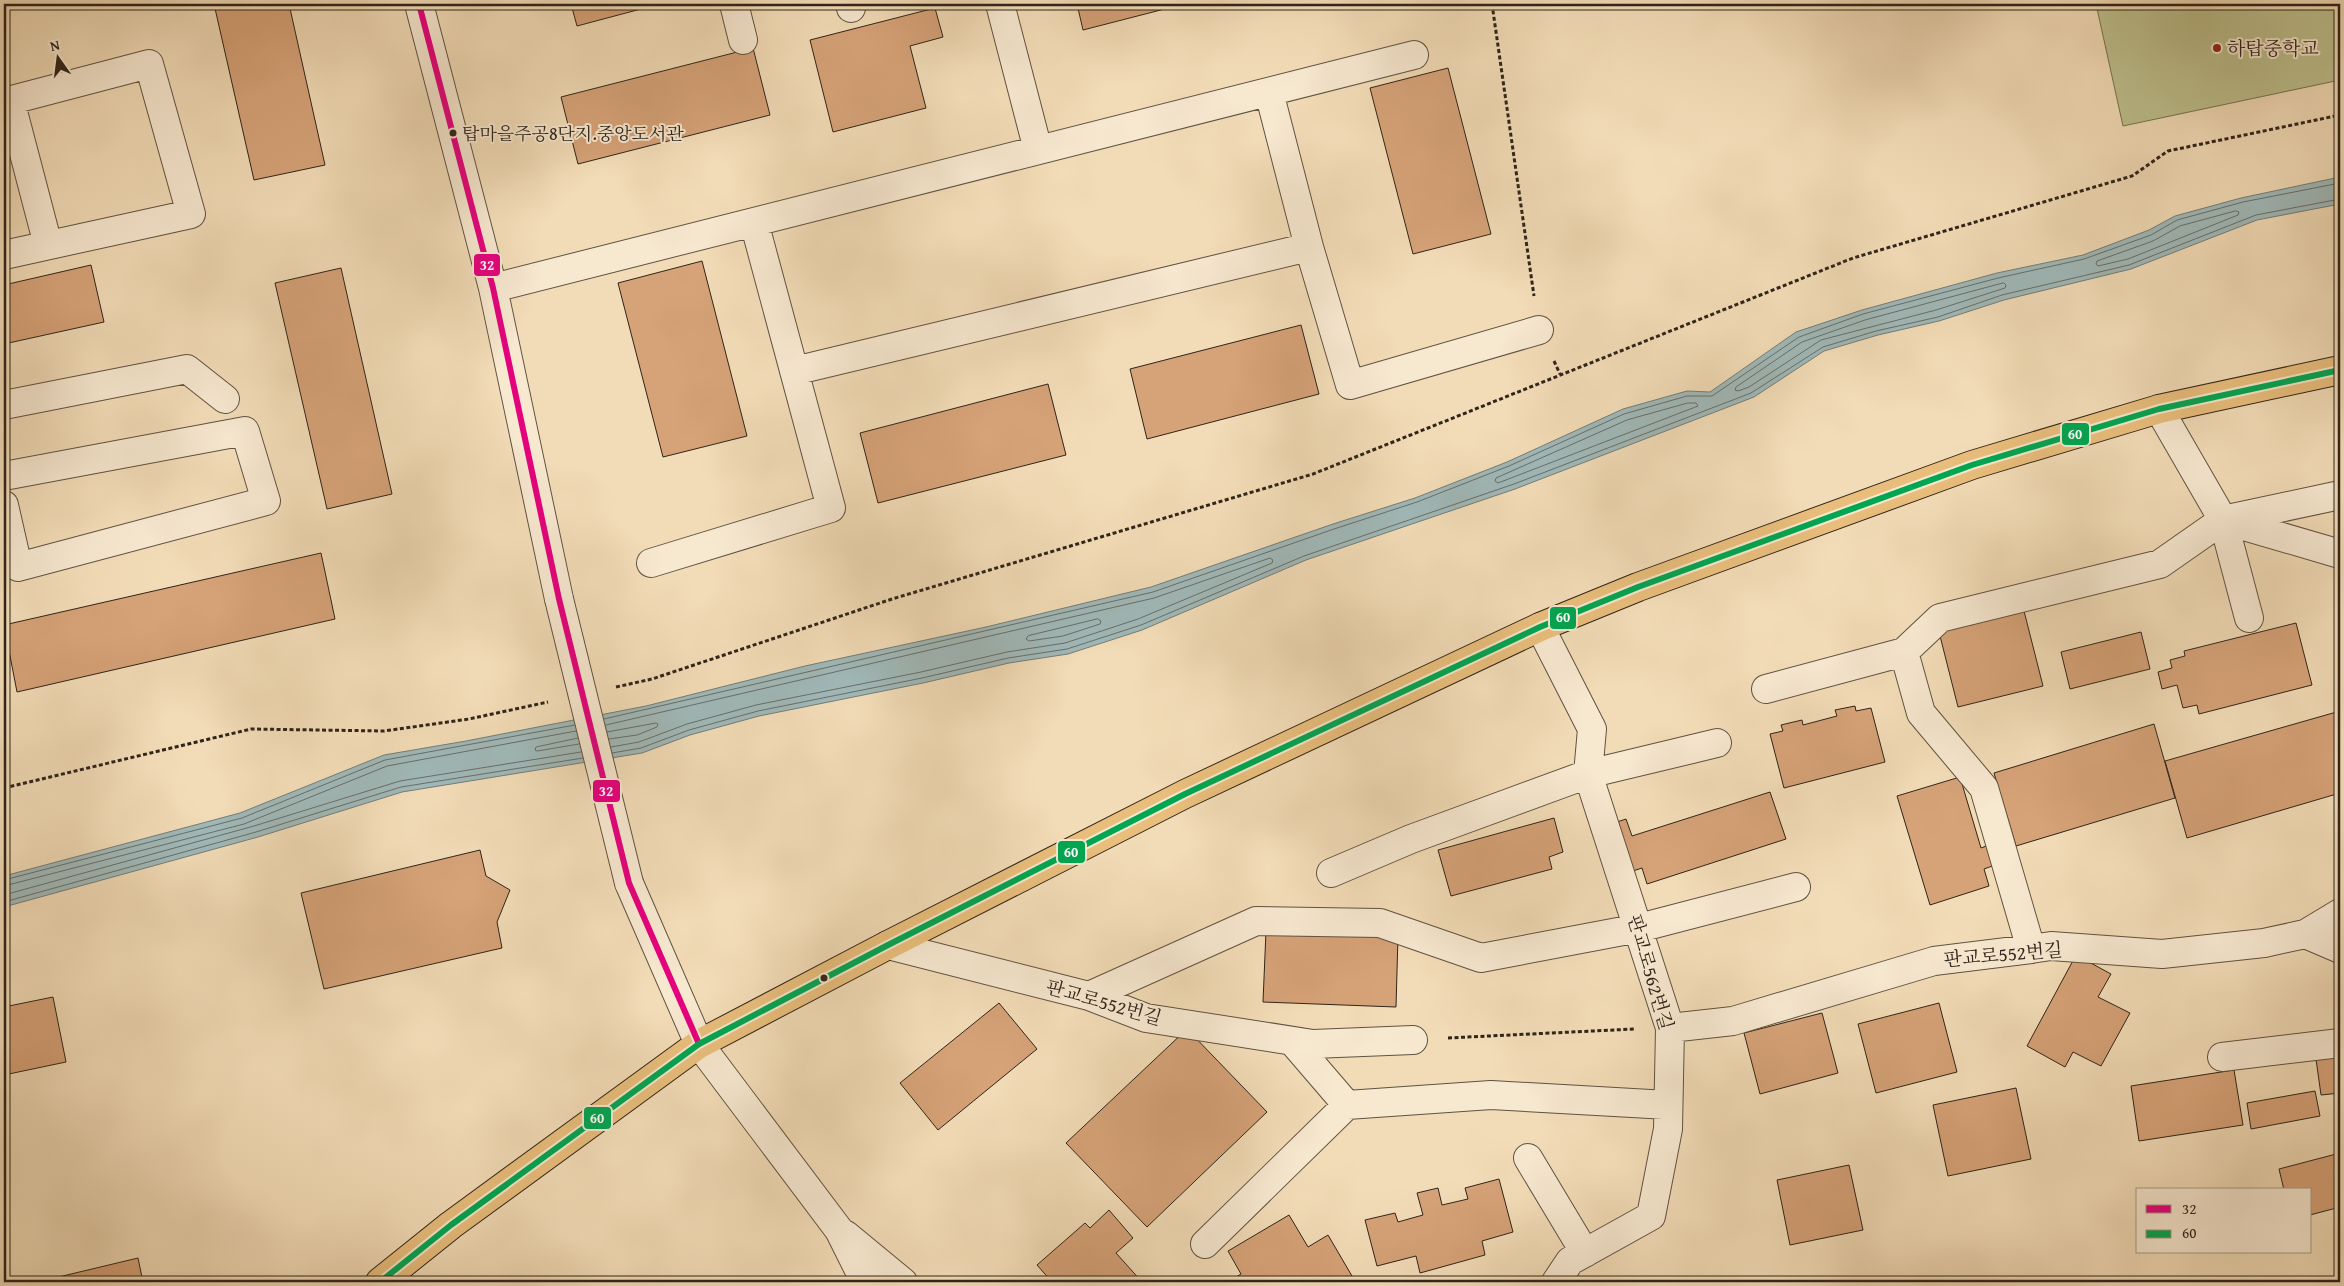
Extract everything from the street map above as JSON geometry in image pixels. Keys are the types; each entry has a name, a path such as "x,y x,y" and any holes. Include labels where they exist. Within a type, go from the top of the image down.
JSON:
{"main road":[{"path":"380,1282 451,1226 699,1044 888,945 1185,794 1540,627 1638,587 1972,465 2159,410 2340,370"}],"street":[{"path":"420,4 493,288 559,599 629,883 699,1044 839,1230 865,1282"},
{"path":"734,4 743,40"},
{"path":"1000,4 1038,150"},
{"path":"493,288 1414,55"},
{"path":"4,255 48,246 191,214 149,64 7,101 48,246"},
{"path":"1268,92 1309,247 1350,385 1539,330"},
{"path":"651,563 831,508 754,222"},
{"path":"794,371 1309,247"},
{"path":"4,405 187,369 225,400"},
{"path":"2159,410 2223,520 2249,618"},
{"path":"4,476 245,431 266,501 18,567 4,504"},
{"path":"1766,689 1904,652 1940,618 2160,564 2223,520 2340,495"},
{"path":"2223,520 2340,554"},
{"name":"판교로562번길","path":"1540,627 1592,729 1588,774 1670,1028 1668,1129 1651,1216 1570,1261 1556,1282"},
{"path":"1904,652 1921,714 1984,788 2031,948"},
{"path":"1331,873 1411,839 1588,774 1717,743"},
{"path":"1089,996 1256,921 1380,923 1481,958 1639,928 1796,886"},
{"name":"판교로552번길","path":"1670,1028 1733,1022 1934,961 2051,946 2162,954 2264,943 2305,934 2340,913"},
{"path":"2305,934 2340,949"},
{"name":"판교로552번길","path":"888,945 1089,996 1146,1018 1313,1044 1413,1040"},
{"path":"1292,1041 1347,1105"},
{"path":"2222,1058 2340,1043"},
{"path":"1205,1244 1347,1105 1491,1095 1668,1105"},
{"path":"1528,1158 1585,1253"},
{"path":"839,1230 903,1282"}],"path":[{"path":"1492,4 1539,330 1560,374"},
{"path":"652,679 892,599 1313,474 1853,258 2132,176 2168,151 2340,115"},
{"path":"4,788 251,729 384,731 469,719"},
{"path":"1413,1040 1670,1028"}],"green space":[{"name":"하탑중학교","path":"2096,4 2340,4 2340,80 2123,126"}],"water":[{"path":"2340,177 2340,204 2257,220 2131,269 2004,300 1939,321 1878,335 1824,351 1754,397 1515,489 1306,560 1142,630 1068,654 1009,663 923,683 759,716 690,735 642,753 402,792 258,837 4,907 4,876 240,813 384,755 646,706 805,666 986,627 1151,587 1333,524 1415,498 1507,462 1623,409 1687,391 1710,392 1796,332 1862,310 1997,273 2083,255 2149,230 2175,216 2241,198"}],"building":[{"path":"214,4 289,4 325,165 254,180"},
{"path":"571,4 655,4 656,5 577,26"},
{"path":"1077,4 1184,4 1083,30"},
{"path":"935,8 943,37 910,46 926,108 833,132 810,40"},
{"path":"753,48 770,115 578,164 561,97"},
{"path":"1448,68 1491,234 1413,254 1370,88"},
{"path":"702,261 747,436 663,457 618,283"},
{"path":"91,265 104,322 4,344 4,285"},
{"path":"341,268 392,494 327,509 275,283"},
{"path":"1301,325 1319,394 1147,439 1130,369"},
{"path":"1048,384 1066,455 878,503 860,433"},
{"path":"321,553 335,619 17,692 4,625"},
{"path":"2024,611 2043,686 1958,707 1939,632"},
{"path":"2296,623 2312,685 2199,714 2197,705 2183,708 2177,685 2162,689 2158,672 2172,668 2170,660 2185,656 2184,651"},
{"path":"2141,632 2150,669 2070,689 2061,652"},
{"path":"1855,706 1856,711 1871,708 1885,762 1784,788 1770,734 1783,731 1781,725 1802,720 1803,725 1837,716 1835,710"},
{"path":"2340,711 2340,793 2187,838 2165,761"},
{"path":"2154,724 2175,798 2016,846 1994,773"},
{"path":"1960,777 1981,848 1989,845 1995,865 1984,869 1989,886 1930,905 1897,796"},
{"path":"1770,792 1786,839 1647,884 1642,868 1627,873 1611,824 1626,819 1632,836"},
{"path":"1554,818 1563,852 1549,857 1552,869 1451,896 1438,850"},
{"path":"480,850 486,876 510,890 497,922 502,948 324,989 301,893"},
{"path":"1266,931 1398,936 1396,1007 1263,1002"},
{"path":"2076,955 2111,974 2098,997 2130,1013 2101,1066 2073,1052 2065,1067 2027,1046"},
{"path":"53,997 66,1062 4,1075 4,1007"},
{"path":"999,1003 1037,1049 938,1130 900,1083"},
{"path":"1939,1003 1957,1072 1876,1093 1858,1024"},
{"path":"1822,1013 1838,1073 1760,1094 1744,1033"},
{"path":"1187,1029 1267,1112 1147,1227 1066,1143"},
{"path":"2340,1049 2340,1093 2321,1095 2315,1052"},
{"path":"2234,1070 2243,1125 2139,1141 2131,1086"},
{"path":"2016,1088 2031,1159 1948,1176 1933,1105"},
{"path":"2315,1091 2320,1116 2251,1129 2247,1103"},
{"path":"2340,1153 2340,1207 2312,1214 2312,1188 2284,1188 2279,1169"},
{"path":"1849,1165 1863,1230 1790,1245 1777,1180"},
{"path":"1499,1179 1513,1232 1482,1241 1485,1255 1420,1273 1416,1256 1377,1266 1365,1220 1395,1213 1398,1222 1423,1215 1417,1193 1438,1188 1442,1205 1468,1199 1465,1188"},
{"path":"1109,1210 1133,1238 1116,1253 1142,1282 1052,1282 1037,1265 1085,1223 1090,1228"},
{"path":"1289,1215 1308,1247 1328,1235 1352,1276 1341,1282 1228,1282 1241,1274 1228,1251"},
{"path":"138,1258 143,1282 46,1282 46,1280"}],"transit line":[{"name":"32","path":"419,4 493,288 559,599 629,883 699,1044"},
{"name":"60","path":"380,1282 451,1225 699,1044 888,945 1185,794 1540,627 1638,587 1972,465 2159,409 2340,370"}],"place":[{"name":"하탑중학교","path":"2217,48"},
{"name":"탑마을주공8단지.중앙도서관","path":"453,133"}]}
